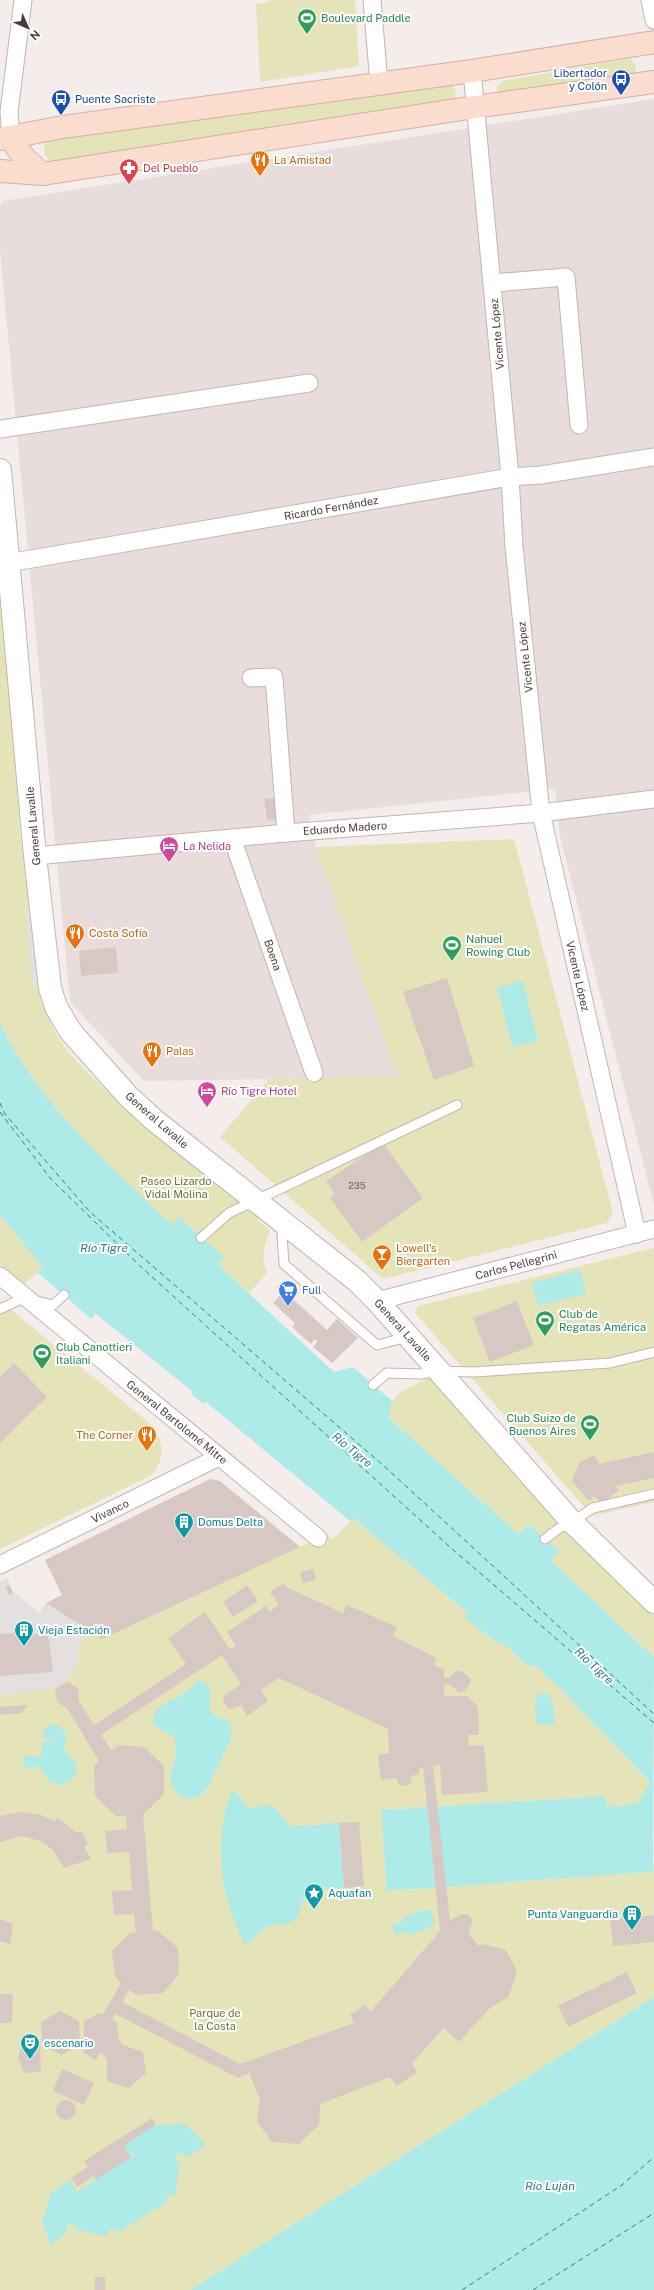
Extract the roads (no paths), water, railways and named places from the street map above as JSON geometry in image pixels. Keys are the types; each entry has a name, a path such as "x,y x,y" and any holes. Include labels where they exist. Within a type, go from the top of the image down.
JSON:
{"main road":[{"path":"5,138 63,127 472,71 654,42"},
{"path":"0,170 43,174 475,107 654,82"},
{"path":"5,138 25,160 43,174"}],"street":[{"path":"5,138 23,0"},
{"path":"372,0 380,84"},
{"path":"650,0 654,20"},
{"name":"Vicente López","path":"472,71 493,283 510,477 514,546 541,813 637,1234"},
{"path":"493,283 566,278 579,426"},
{"path":"0,429 309,383"},
{"name":"Ricardo Fernández","path":"8,563 510,477 541,476 654,457"},
{"name":"General Lavalle","path":"0,470 35,856 50,988 62,1019 71,1032 128,1096 154,1120 357,1281 410,1337 572,1522 654,1602"},
{"path":"251,678 274,677 286,833"},
{"name":"Eduardo Madero","path":"35,856 286,833 541,813 654,799"},
{"name":"Boena","path":"232,838 314,1073"},
{"name":"Carlos Pellegrini","path":"377,1301 654,1229"},
{"name":"General Bartolomé Mitre","path":"0,1276 24,1298 318,1538"},
{"name":"Vivanco","path":"0,1565 219,1457"}],"lane":[{"path":"201,1238 229,1213 457,1105"},
{"path":"286,1224 282,1235 284,1264 377,1345 410,1337"},
{"path":"0,1309 24,1298 53,1305 64,1295"},
{"path":"373,1385 387,1373 421,1374 439,1370 474,1372 610,1363 654,1352"},
{"path":"546,1539 558,1529 572,1522 593,1508 654,1494"}],"water":[{"path":"523,981 538,1041 512,1047 497,987"},
{"name":"Río Tigre","path":"0,1023 34,1080 77,1132 100,1156 172,1225 179,1217 224,1257 218,1265 334,1372 353,1367 392,1401 389,1418 518,1534 528,1524 559,1551 551,1561 654,1657 653,1872 387,1891 381,1810 605,1796 607,1807 638,1803 650,1782 560,1688 536,1666 529,1667 501,1642 499,1644 465,1618 468,1613 353,1518 350,1521 206,1402 204,1404 191,1394 192,1391 96,1314 91,1319 37,1272 43,1268 0,1215"},
{"path":"580,1270 586,1294 538,1306 532,1283"},
{"path":"203,1681 210,1687 210,1709 215,1716 228,1721 232,1736 208,1787 200,1796 188,1799 178,1794 173,1788 171,1781 171,1773 176,1749 175,1741 171,1735 158,1727 153,1720 158,1709 166,1703 181,1696 195,1683"},
{"path":"538,1694 549,1694 549,1698 552,1698 555,1724 541,1725 537,1723 534,1701 538,1699"},
{"path":"56,1724 65,1731 66,1739 64,1749 75,1763 77,1770 72,1780 61,1785 50,1782 39,1766 28,1769 22,1763 27,1755 38,1757 42,1754 43,1742 51,1742 51,1739 42,1739 44,1731 48,1727"},
{"path":"233,1789 249,1808 268,1805 271,1806 277,1810 291,1827 339,1823 344,1888 314,1891 305,1897 298,1915 293,1921 287,1924 266,1927 245,1945 230,1908 222,1868 222,1829 226,1809"},
{"path":"423,1910 431,1910 435,1922 430,1927 410,1935 405,1931 395,1935 392,1926 402,1922 403,1918"},
{"name":"Río Luján","path":"654,1997 654,2290 190,2290"},
{"path":"185,2124 206,2145 188,2157 180,2153 176,2156 175,2159 180,2164 175,2195 169,2195 166,2197 167,2202 117,2233 115,2230 110,2229 105,2236 78,2230 75,2225 69,2224 66,2228 67,2232 51,2245 42,2222 51,2193 71,2180 76,2192 134,2155 132,2151 129,2154 124,2146 156,2125"}],"place":[{"name":"Boulevard Paddle","path":"307,35"},
{"name":"Libertador y Colón","path":"621,96"},
{"name":"Puente Sacriste","path":"61,116"},
{"name":"La Amistad","path":"260,177"},
{"name":"Del Pueblo","path":"129,185"},
{"name":"La Nelida","path":"169,863"},
{"name":"Costa Sofía","path":"75,950"},
{"name":"Nahuel Rowing Club","path":"452,962"},
{"name":"Palas","path":"152,1068"},
{"name":"Río Tigre Hotel","path":"207,1108"},
{"name":"Lowell's Biergarten","path":"382,1271"},
{"name":"Full","path":"288,1307"},
{"name":"Club de Regatas América","path":"545,1337"},
{"name":"Club Canottieri Italiani","path":"42,1370"},
{"name":"Club Suizo de Buenos Aires","path":"590,1441"},
{"name":"The Corner","path":"147,1452"},
{"name":"Domus Delta","path":"184,1539"},
{"name":"Vieja Estación","path":"24,1647"},
{"name":"Aquafan","path":"314,1910"},
{"name":"Punta Vanguardia","path":"632,1931"},
{"name":"escenario","path":"30,2060"}],"park label":[{"name":"Paseo Lizardo Vidal Molina","path":"176,1187"},
{"name":"Parque de la Costa","path":"215,2019"}]}
